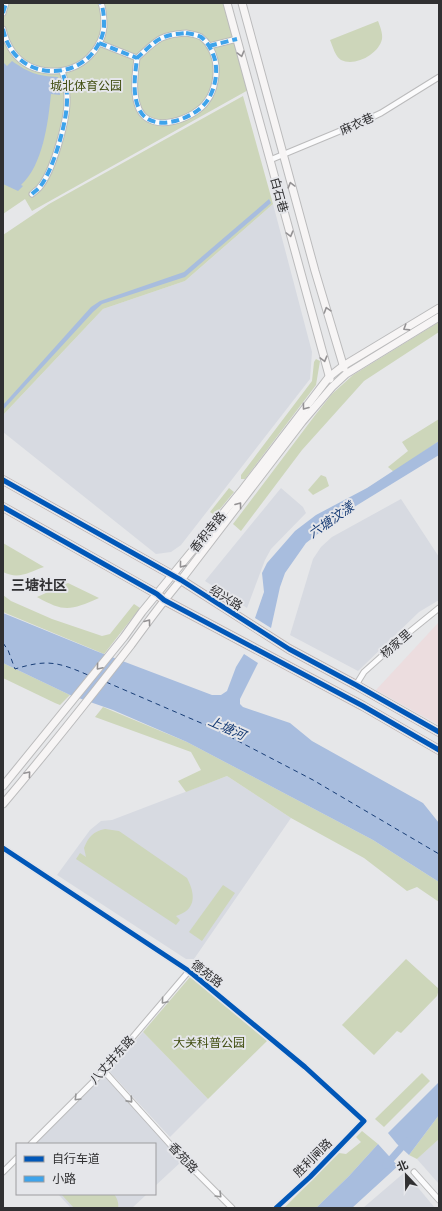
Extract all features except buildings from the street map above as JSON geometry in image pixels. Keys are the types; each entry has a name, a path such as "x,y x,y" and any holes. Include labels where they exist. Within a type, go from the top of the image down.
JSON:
{"main road":[{"name":"白石巷","path":"228,3 332,387"},
{"name":"白石巷","path":"242,3 315,271 346,374"},
{"name":"香积寺路","path":"3,786 124,637 142,612 243,489 329,377 343,366 439,308"},
{"name":"香积寺路","path":"3,804 59,736 302,422 332,387 346,374 439,317"},
{"name":"绍兴路","path":"3,480 181,580 289,649 439,732"},
{"path":"3,507 158,594 164,600 363,706 439,750"}],"street":[{"path":"3,13 6,3"},
{"path":"3,29 6,41 13,53 23,62 42,70 62,71 84,61 93,53 99,43 103,31 104,19 101,3"},
{"path":"186,33 200,36 209,46 214,55 217,71 214,86 208,101 199,110 184,118 168,123 149,120 140,110 134,90 137,58 156,40 169,35 186,33"},
{"path":"209,46 237,40"},
{"path":"99,43 137,58"},
{"path":"32,194 39,188 48,172 61,138 67,98 65,80 62,71"},
{"name":"麻衣巷","path":"270,160 364,122 439,77"},
{"name":"杨家里","path":"356,685 364,672 439,608"},
{"name":"德苑路","path":"3,848 189,971 305,1067 364,1121"},
{"name":"八丈井东路","path":"32,1143 104,1071 189,971"},
{"name":"香苑路","path":"104,1071 186,1162 232,1208"},
{"name":"胜利闸路","path":"276,1208 310,1177 364,1121"},
{"path":"3,1172 16,1159"},
{"path":"414,1172 439,1200"}],"shaded area":[{"path":"273,204 312,352 310,379 181,545 171,552 156,554 3,432 3,415 103,309 185,281"},
{"path":"281,488 303,507 306,513 271,549 265,560 247,608 205,581"},
{"path":"401,499 439,557 439,600 419,612 358,671 290,635 313,559 321,547 332,537"},
{"path":"439,622 439,725 376,690"},
{"path":"227,776 291,818 194,959 186,959 57,875 90,830 101,821 112,820"},
{"path":"143,1032 208,1099 170,1137 109,1071"},
{"path":"104,1076 182,1161 156,1185 156,1143 36,1143"},
{"path":"439,1139 439,1184 417,1159"},
{"path":"405,1172 435,1208 363,1208"},
{"path":"59,1195 146,1195 132,1208 71,1208"}],"green space":[{"name":"城北体育公园","path":"3,3 227,3 250,89 32,211 25,199 3,214"},
{"path":"378,21 382,39 376,50 366,58 353,62 341,60 337,56 330,40"},
{"path":"243,96 273,204 185,281 103,309 3,415 3,235 49,204"},
{"path":"439,322 439,332 364,381 302,450 241,531 233,524 332,394 353,375"},
{"path":"316,359 320,361 316,385 245,479 241,479 241,475 312,381 314,362"},
{"path":"439,419 439,441 394,472 388,467 408,451 402,442"},
{"path":"321,475 326,477 329,486 313,495 308,490"},
{"path":"229,488 234,492 215,515 210,512"},
{"path":"3,543 44,567 19,575 3,572"},
{"path":"68,583 99,598 74,607 62,608 37,597"},
{"path":"3,595 11,601 52,619 102,636 110,634 134,604 140,608 104,654 3,612"},
{"path":"3,663 70,695 60,705 55,703 3,678"},
{"path":"103,707 187,742 373,840 439,882 439,902 417,887 407,891 364,858 291,818 227,776 186,792 178,781 201,770 191,752 95,717"},
{"path":"105,829 119,831 187,878 193,896 191,906 183,913 176,916 180,920 176,925 76,859 80,853 86,857 84,848 89,838 97,831"},
{"path":"223,885 235,893 202,941 189,932"},
{"path":"406,959 439,989 437,996 401,1033 397,1031 374,1055 342,1025"},
{"name":"大关科普公园","path":"190,977 267,1041 208,1099 143,1032"},
{"path":"422,1073 430,1081 384,1127 375,1119"},
{"path":"439,1115 439,1139 417,1159 409,1155"},
{"path":"362,1131 378,1144 349,1176 316,1208 284,1208 339,1153 346,1154 361,1142 356,1137"},
{"path":"62,1195 115,1195 118,1201 118,1208 74,1208"}],"water":[{"path":"12,61 34,73 58,77 60,95 51,94 46,130 39,155 35,166 21,185 23,186 18,191 3,184 3,62 7,66"},
{"path":"269,199 271,203 185,277 102,304 3,410 3,405 91,307 100,301 184,272"},
{"name":"六塘汶漾","path":"439,441 439,455 346,512 306,543 285,573 280,587 271,628 255,618 264,592 262,573 267,563 295,531 316,515 367,488"},
{"name":"上塘河","path":"3,613 96,651 212,695 221,695 227,691 236,667 244,654 258,663 240,699 240,704 243,707 290,723 312,741 423,803 439,823 439,882 373,840 187,742 113,710 70,695 3,663"},
{"path":"439,1082 439,1115 409,1155 388,1133"},
{"path":"378,1144 398,1166 352,1208 316,1208 349,1176"}],"waterway":[{"path":"386,1165 407,1141"}],"ferry route":[{"path":"3,643 8,650 15,669 36,664 52,663 68,667 88,675"},
{"path":"106,682 215,729 313,780 439,854"}],"marked path":[{"path":"3,13 6,3"},
{"path":"3,29 10,47 21,60 30,66 39,69 60,71 80,64 95,50 104,27 101,3"},
{"path":"186,33 201,37 212,51 216,70 212,92 201,108 193,114 173,122 163,123 153,121 145,117 139,109 135,97 135,71 137,58 149,47 164,37 186,33"},
{"path":"209,46 237,39"},
{"path":"99,43 137,58"},
{"path":"32,194 39,188 44,180 59,145 67,107 67,91 62,71"}],"cycle path":[{"path":"3,480 181,580 289,649 439,732"},
{"path":"3,507 157,594 164,600 363,706 439,750"},
{"path":"3,848 189,971 305,1067 364,1121 310,1177 276,1208"}],"district":[{"name":"三塘社区","path":"39,585"}]}
